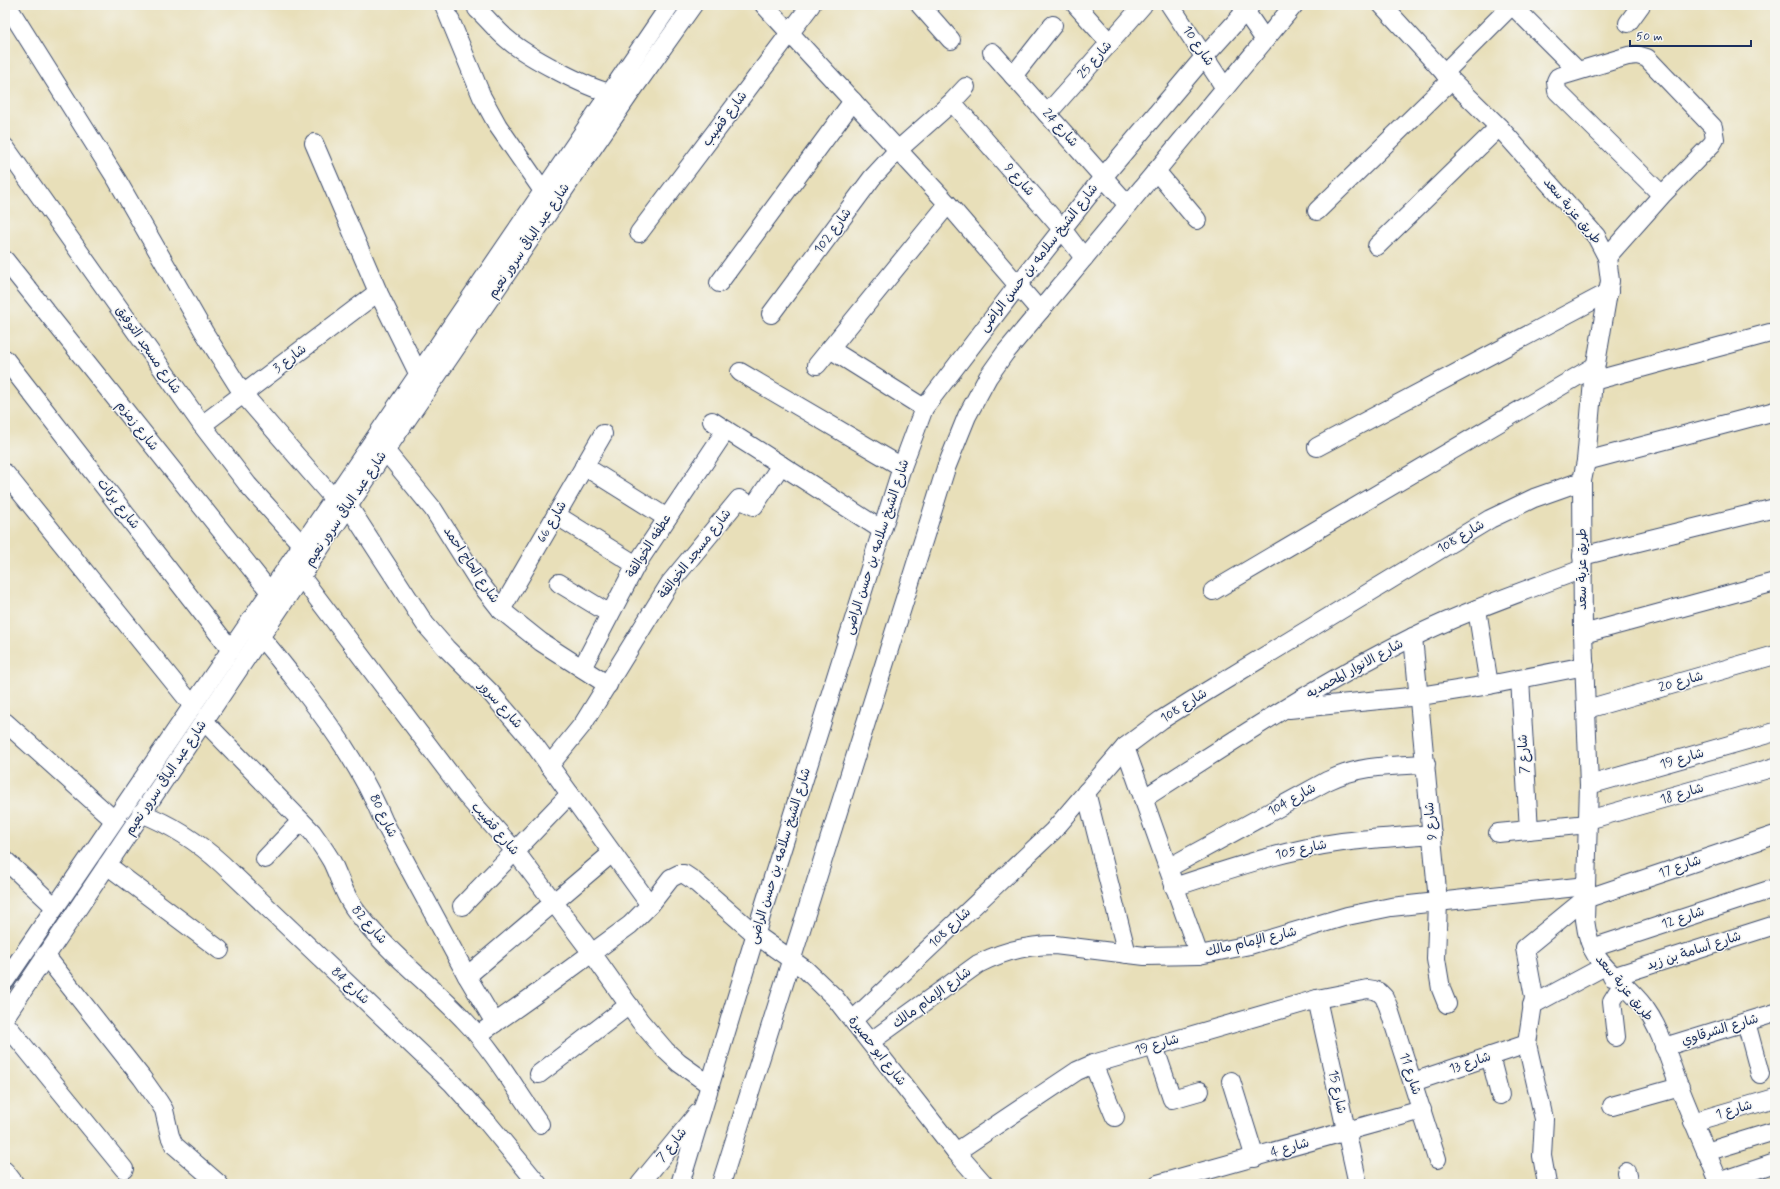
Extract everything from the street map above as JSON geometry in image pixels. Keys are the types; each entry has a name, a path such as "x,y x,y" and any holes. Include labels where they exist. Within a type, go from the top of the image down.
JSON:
{"street":[{"path":"7,5 118,180 204,332 243,394 333,498"},
{"path":"444,5 482,97 498,126 543,191"},
{"name":"شارع عبد الباقى سرور نعيم","path":"5,981 231,650 255,630 270,592 295,568 349,507 418,372 670,5"},
{"name":"شارع عبد الباقى سرور نعيم","path":"5,1017 141,813 205,722 255,630 295,568 302,545 333,498 380,444 693,5"},
{"path":"764,5 948,204 1040,311"},
{"name":"شارع قضيب","path":"639,233 811,5"},
{"path":"920,5 951,40"},
{"path":"1076,5 1110,43"},
{"name":"شارع 10","path":"1170,5 1225,88"},
{"path":"721,1184 790,958 844,797 946,468 967,416 988,377 1005,353 1294,5"},
{"path":"1317,211 1448,77 1512,5 1577,70"},
{"path":"1628,22 1641,5"},
{"path":"1246,7 1265,40"},
{"name":"شارع الشيخ سلامه بن حسن الراضى","path":"680,1184 882,530 902,467 924,408 1104,176 1246,7"},
{"name":"شارع 25","path":"1047,114 1110,43 1134,8"},
{"path":"477,9 508,40 536,58 596,89 610,93"},
{"name":"طريق عزبة سعد","path":"1392,9 1448,77 1499,127 1596,236 1606,257 1609,269 1609,292 1594,374 1586,460 1582,481 1583,634 1589,785 1585,926 1592,948 1613,976 1644,1008 1653,1021 1719,1183"},
{"path":"1013,76 1053,25"},
{"name":"شارع 24","path":"992,52 1104,176 1128,205"},
{"path":"1606,257 1662,195 1712,144 1715,133 1713,127 1647,58 1642,56 1628,56 1577,70 1558,77 1555,86 1557,91 1662,195"},
{"name":"شارع 102","path":"771,314 872,178 898,150 966,88"},
{"path":"719,283 853,101"},
{"name":"شارع 9","path":"952,102 1062,229 1084,258"},
{"path":"1377,246 1499,127"},
{"path":"314,143 378,292 418,372"},
{"name":"شارع مسجد التوفيق","path":"5,147 202,425 248,484 302,545"},
{"path":"1156,171 1197,220"},
{"path":"818,364 948,204"},
{"name":"شارع زمزم","path":"5,260 270,592"},
{"name":"شارع 3","path":"202,425 378,292"},
{"path":"1317,447 1609,292"},
{"path":"1213,591 1594,374 1770,333"},
{"path":"830,349 924,408"},
{"name":"شارع بركات","path":"5,359 231,650"},
{"path":"740,372 902,467"},
{"path":"1586,460 1775,411"},
{"name":"عطفه الخوالقة","path":"582,668 636,565 667,518 719,425 781,465"},
{"name":"شارع 66","path":"501,610 603,434"},
{"name":"شارع الحاج احمد","path":"380,444 433,508 479,582 501,610 541,642 608,685"},
{"path":"781,465 882,530"},
{"name":"شارع مسجد الخوالقة","path":"549,766 583,724 608,685 649,614 678,573 739,499 754,506 781,465"},
{"path":"584,466 667,518"},
{"path":"5,473 193,706"},
{"name":"شارع 108","path":"853,1020 1053,831 1124,747 1161,720 1198,697 1490,520 1534,498 1582,481"},
{"name":"شارع سرور","path":"349,507 425,624 511,716 570,794 650,905"},
{"name":"شارع الانوار المحمديه","path":"1142,799 1282,710 1413,637 1582,562 1775,508"},
{"path":"556,515 636,565"},
{"name":"شارع قضيب","path":"295,568 465,794 515,851 592,953 640,1021 665,1050 679,1063 710,1085"},
{"path":"1583,634 1775,582"},
{"path":"559,583 610,614"},
{"path":"1477,609 1489,685"},
{"name":"شارع 80","path":"255,630 322,714 352,757 467,976 495,1023"},
{"name":"شارع 9","path":"1413,637 1420,696 1438,901 1436,959 1440,984 1447,1004"},
{"name":"شارع 20","path":"1587,709 1775,655"},
{"path":"1282,710 1420,696 1489,685 1585,666"},
{"name":"شارع 7","path":"1520,679 1529,830"},
{"path":"5,722 114,820"},
{"name":"شارع 82","path":"205,722 301,821 323,847 348,899 361,918 405,964 465,1020 478,1035 540,1124"},
{"name":"شارع 19","path":"1589,785 1775,732"},
{"path":"1124,747 1199,955"},
{"name":"شارع 104","path":"1168,868 1320,784 1345,772 1365,768 1426,764"},
{"name":"شارع 18","path":"1498,833 1588,822 1775,767"},
{"path":"1086,792 1127,954"},
{"path":"462,906 570,794"},
{"name":"شارع 84","path":"141,813 169,825 214,857 452,1083 487,1122 538,1184"},
{"path":"265,859 301,821"},
{"name":"شارع 105","path":"1174,887 1250,862 1296,850 1343,842 1432,834"},
{"name":"شارع 17","path":"1586,892 1775,835"},
{"path":"467,976 612,853"},
{"path":"5,860 55,907"},
{"path":"106,865 220,950"},
{"name":"شارع ابو حصيرة","path":"650,905 671,878 679,874 684,874 756,934 790,958 826,989 853,1020 956,1152 984,1184"},
{"path":"76,876 92,887"},
{"name":"شارع 12","path":"1592,948 1775,888"},
{"path":"1547,1184 1544,1176 1542,1156 1544,1119 1527,1044 1533,993 1525,948 1586,892"},
{"name":"شارع الإمام مالك","path":"870,1042 978,964 1002,952 1040,945 1055,945 1127,954 1163,956 1199,955 1225,951 1276,939 1325,922 1369,911 1438,901 1586,892"},
{"path":"478,1035 592,953 630,924 650,905"},
{"name":"شارع أسامة بن زيد","path":"1532,1005 1613,976 1775,925"},
{"path":"45,955 142,1078 159,1102 164,1110 170,1136 174,1145 219,1184"},
{"path":"1613,976 1612,1000 1616,1036"},
{"name":"شارع 19","path":"956,1152 1077,1071 1093,1064 1317,999 1368,989 1379,992"},
{"name":"شارع 11","path":"1379,992 1388,1006 1437,1159"},
{"name":"شارع 15","path":"1317,999 1346,1132 1353,1183"},
{"path":"539,1074 629,1005"},
{"name":"شارع الشرقاوي","path":"1664,1047 1775,1013"},
{"path":"1746,1022 1760,1074"},
{"path":"5,1023 124,1169"},
{"name":"شارع 13","path":"1413,1082 1527,1044"},
{"path":"1154,1046 1172,1099 1200,1091"},
{"path":"1490,1056 1500,1095"},
{"path":"1093,1064 1115,1117"},
{"path":"1231,1081 1255,1158"},
{"path":"1612,1106 1680,1087"},
{"name":"شارع 1","path":"1693,1122 1775,1098"},
{"name":"شارع 7","path":"640,1184 704,1107"},
{"name":"شارع 4","path":"1158,1184 1422,1110"},
{"path":"1706,1152 1775,1131"},
{"path":"1719,1183 1775,1164"},
{"path":"5,1170 16,1184"}]}
